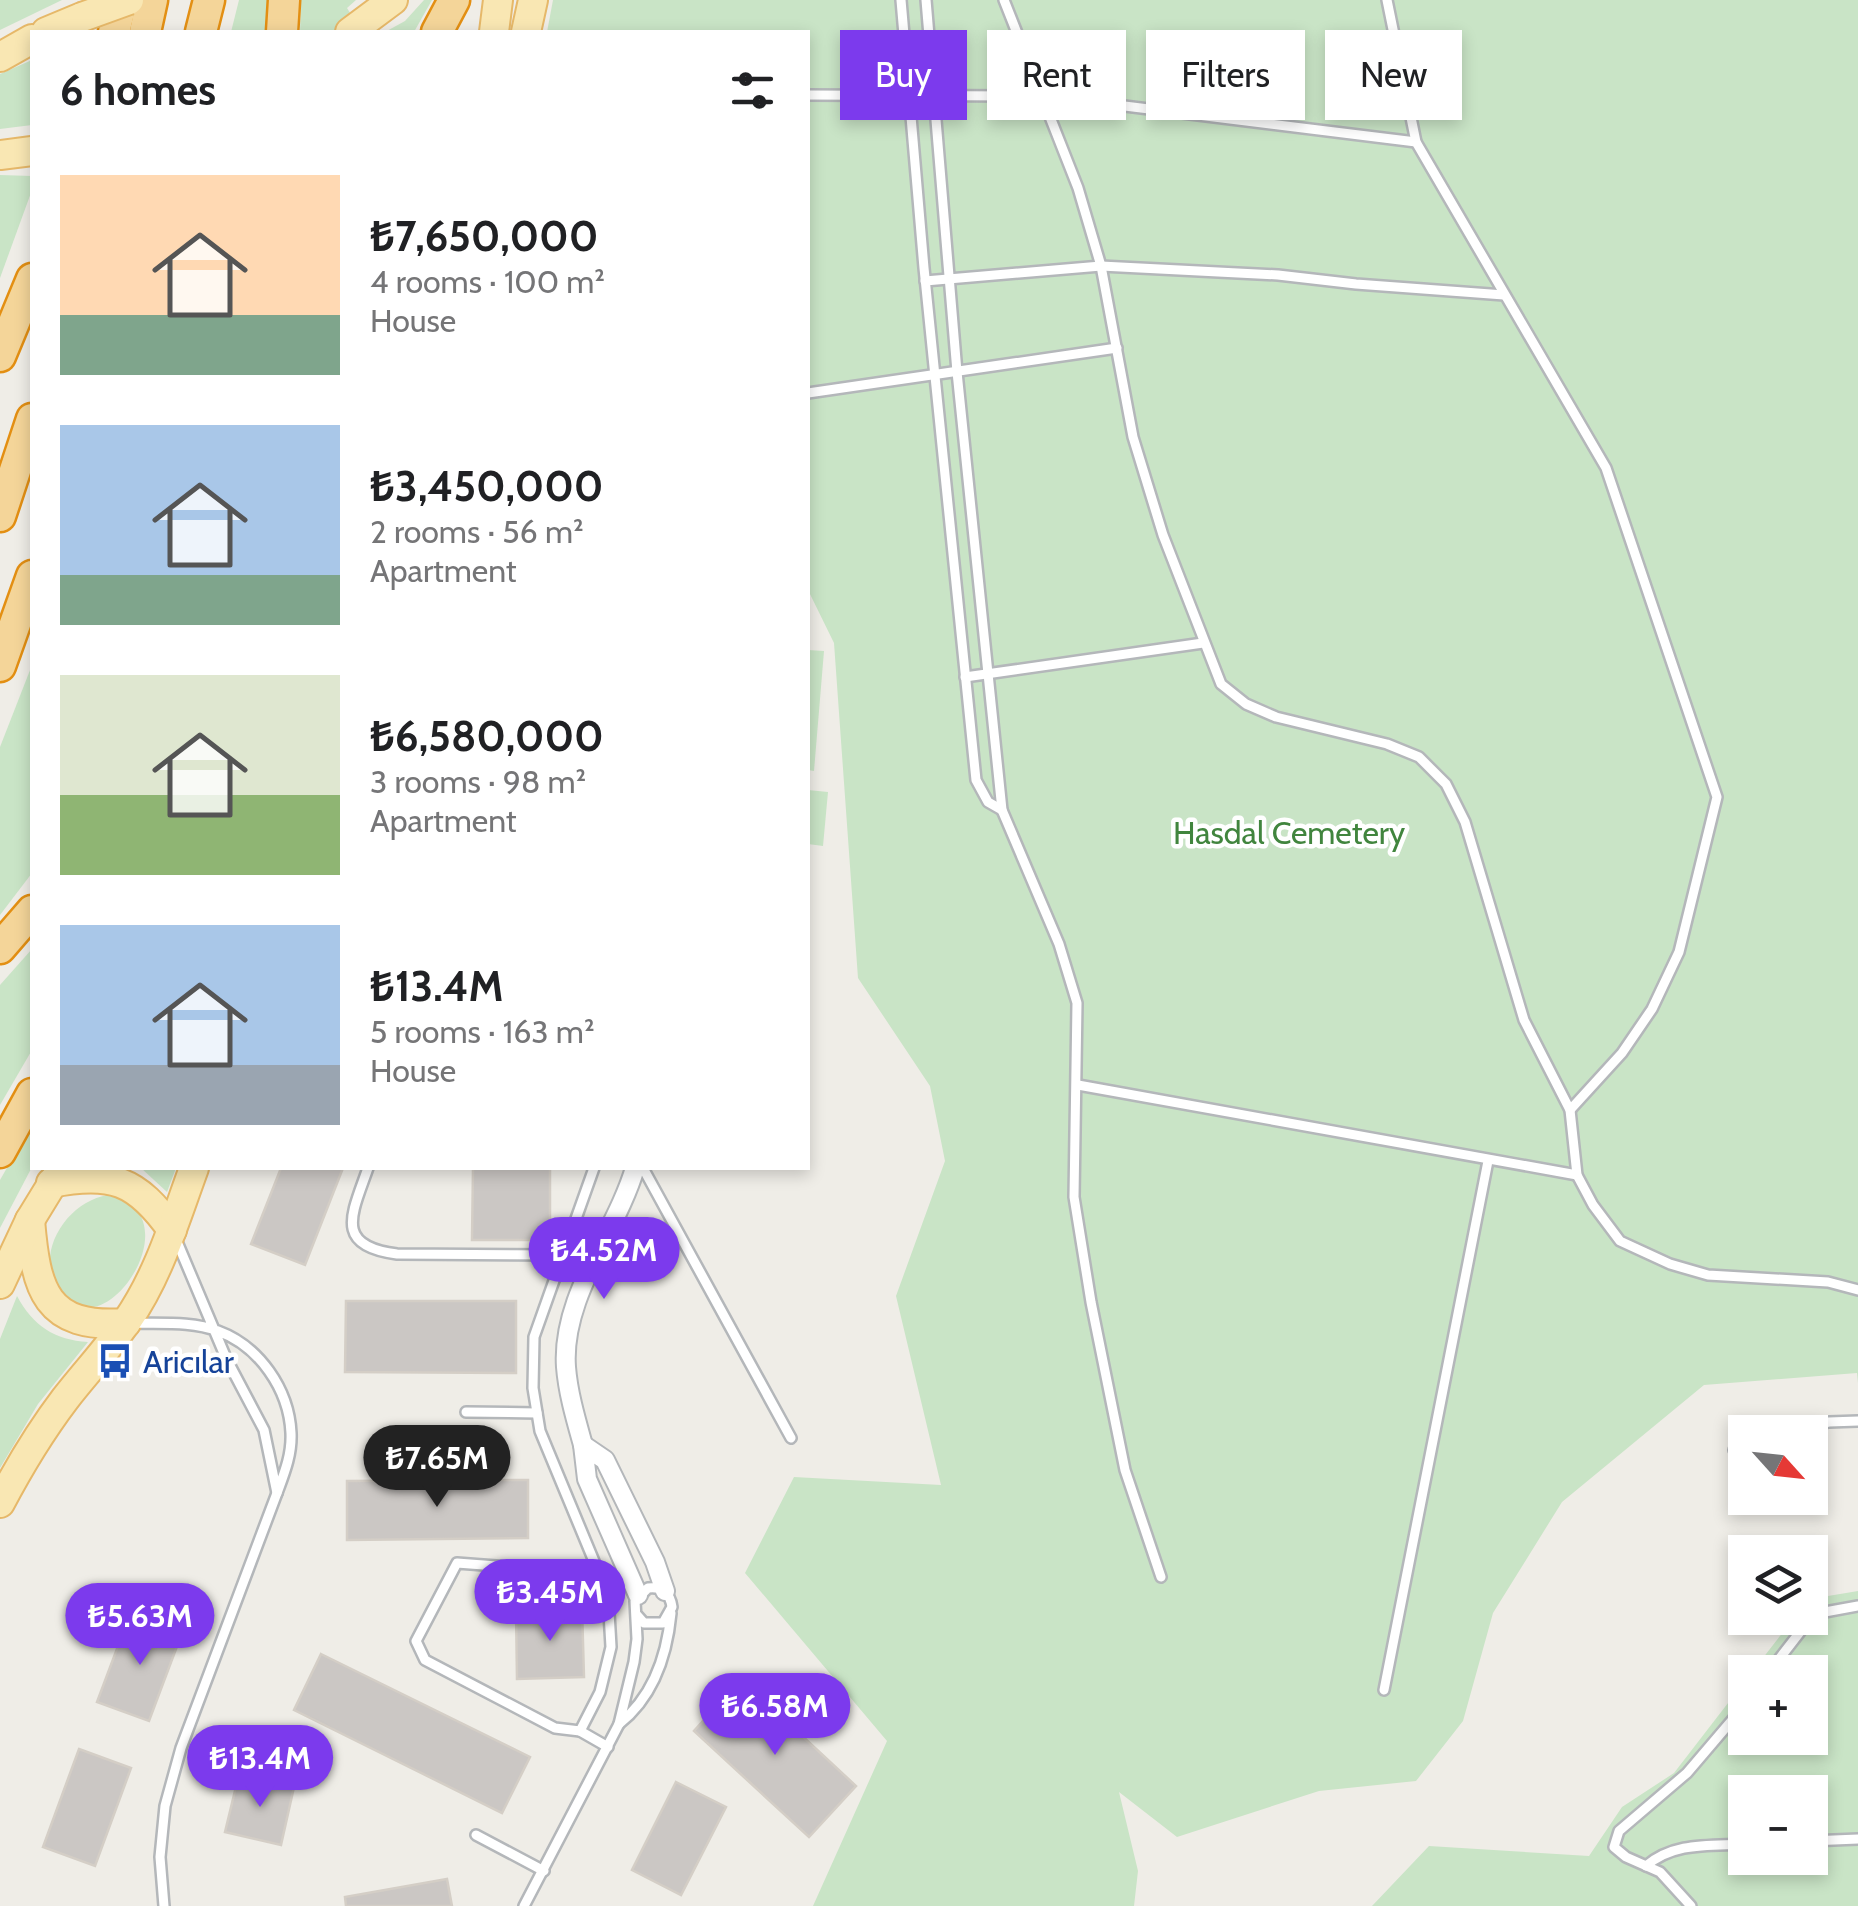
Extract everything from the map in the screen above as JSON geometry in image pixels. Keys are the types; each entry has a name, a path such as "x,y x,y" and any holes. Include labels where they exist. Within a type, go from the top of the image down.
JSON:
{"highway":[{"path":"115,30 125,0"},
{"path":"145,30 152,0"},
{"path":"202,30 209,0"},
{"path":"282,30 284,0"},
{"path":"438,30 454,0"},
{"path":"0,356 30,283"},
{"path":"0,516 30,425"},
{"path":"0,666 30,582"},
{"path":"0,948 30,913"},
{"path":"0,1152 30,1098"}],"main road":[{"path":"51,30 125,0"},
{"path":"494,30 498,0"},
{"path":"526,30 533,0"},
{"path":"353,30 385,8"},
{"path":"0,57 30,41"},
{"path":"0,155 30,151"},
{"path":"0,1503 44,1428 126,1323 162,1256 193,1170"},
{"path":"0,1284 30,1220 57,1175 121,1182 141,1192 172,1230"},
{"path":"30,1220 39,1281 54,1306 70,1318 90,1324 126,1323"}],"street":[{"path":"634,1170 582,1293 570,1329 566,1365 583,1444 586,1479 637,1604"},
{"path":"583,1444 605,1460 656,1562 665,1591"}],"lane":[{"path":"901,0 903,30"},
{"path":"926,0 928,30"},
{"path":"1004,0 1016,30"},
{"path":"1387,0 1416,142 1606,468 1717,797 1678,952 1659,994 1622,1052 1570,1110"},
{"path":"810,94 840,94"},
{"path":"1126,106 1416,142"},
{"path":"910,120 976,780 988,802 1002,810"},
{"path":"934,120 1002,810 1059,944 1077,1003 1074,1197 1126,1470 1161,1577"},
{"path":"1053,120 1101,266 1133,437 1163,535 1221,684 1246,704 1276,717 1387,744 1419,758 1446,784 1464,822 1524,1020 1570,1110 1578,1175 1620,1241 1670,1264 1708,1275 1828,1282 1858,1290"},
{"path":"925,280 1101,266 1278,274 1504,295"},
{"path":"810,393 1118,348"},
{"path":"965,677 1203,643"},
{"path":"1078,1085 1578,1175"},
{"path":"1384,1690 1488,1161"},
{"path":"367,1170 352,1212 354,1232 360,1243 372,1251 564,1255"},
{"path":"580,1731 600,1692 610,1646 608,1595 555,1470 537,1414 534,1338 593,1170"},
{"path":"644,1170 791,1438"},
{"path":"172,1230 226,1358 264,1430 277,1494"},
{"path":"126,1323 192,1325 242,1342 265,1366 288,1413 291,1434 288,1463 180,1748 162,1840 164,1906"},
{"path":"466,1412 537,1414"},
{"path":"1828,1422 1858,1421"},
{"path":"600,1574 457,1564 416,1641 425,1660 555,1728 580,1731 608,1747"},
{"path":"524,1906 620,1724 646,1695 662,1663 672,1601 665,1591 648,1588 637,1604 634,1662 620,1724"},
{"path":"637,1604 644,1623 657,1625 671,1613"},
{"path":"1782,1655 1814,1614 1858,1606"},
{"path":"1691,1906 1660,1872 1626,1858 1614,1846 1618,1832 1686,1772 1728,1724"},
{"path":"476,1836 544,1872"},
{"path":"1828,1841 1858,1839"},
{"path":"1646,1866 1660,1854 1676,1848 1728,1845"}],"green space":[{"path":"0,0 62,0 0,30"},
{"path":"239,0 269,0 266,30 232,30"},
{"path":"301,0 356,0 347,8 361,30 300,30"},
{"path":"424,0 432,0 415,30 389,30 405,21"},
{"name":"Hasdal Cemetery","path":"553,0 1858,0 1858,1383 1857,1373 1704,1385 1562,1502 1493,1613 1463,1721 1416,1781 1319,1791 1177,1837 1119,1792 1138,1871 1134,1906 813,1906 887,1741 745,1573 794,1477 941,1485 896,1296 945,1161 930,1086 858,978 834,643 810,594 810,30 547,30"},
{"path":"30,61 30,125 0,129 0,74"},
{"path":"0,175 30,176 30,196 0,278"},
{"path":"810,650 824,651 814,771 810,770"},
{"path":"30,670 30,876 0,915 0,747"},
{"path":"810,790 828,792 823,846 810,844"},
{"path":"30,951 30,1053 0,1105 0,985"},
{"path":"30,1128 30,1170 0,1228 0,1180"},
{"path":"143,1170 175,1170 167,1192"},
{"path":"108,1195 132,1206 144,1224 144,1246 136,1269 122,1289 104,1303 84,1308 66,1299 55,1284 50,1269 51,1252 65,1221 77,1209"},
{"path":"17,1296 30,1316 46,1330 88,1342 38,1404 0,1468 0,1339"},
{"path":"1858,1591 1858,1906 1372,1906 1429,1846 1589,1856 1622,1807 1674,1773 1728,1703 1728,1755 1828,1755 1828,1655 1765,1655 1781,1635 1828,1635 1828,1596"}],"building":[{"path":"280,1170 342,1170 305,1265 251,1244"},
{"path":"473,1170 550,1170 550,1240 472,1240"},
{"path":"346,1301 516,1301 516,1373 345,1372"},
{"path":"528,1480 528,1538 347,1540 347,1481"},
{"path":"582,1608 584,1677 517,1679 516,1610"},
{"path":"130,1614 182,1633 149,1721 97,1702"},
{"path":"321,1654 530,1757 502,1813 294,1710"},
{"path":"741,1679 856,1786 809,1837 694,1731"},
{"path":"79,1749 131,1768 95,1866 43,1847"},
{"path":"239,1774 294,1787 281,1845 225,1832"},
{"path":"676,1782 726,1807 681,1895 632,1870"},
{"path":"447,1879 452,1906 346,1906 345,1897"}],"place":[{"name":"Aricılar","path":"115,1361"}]}
